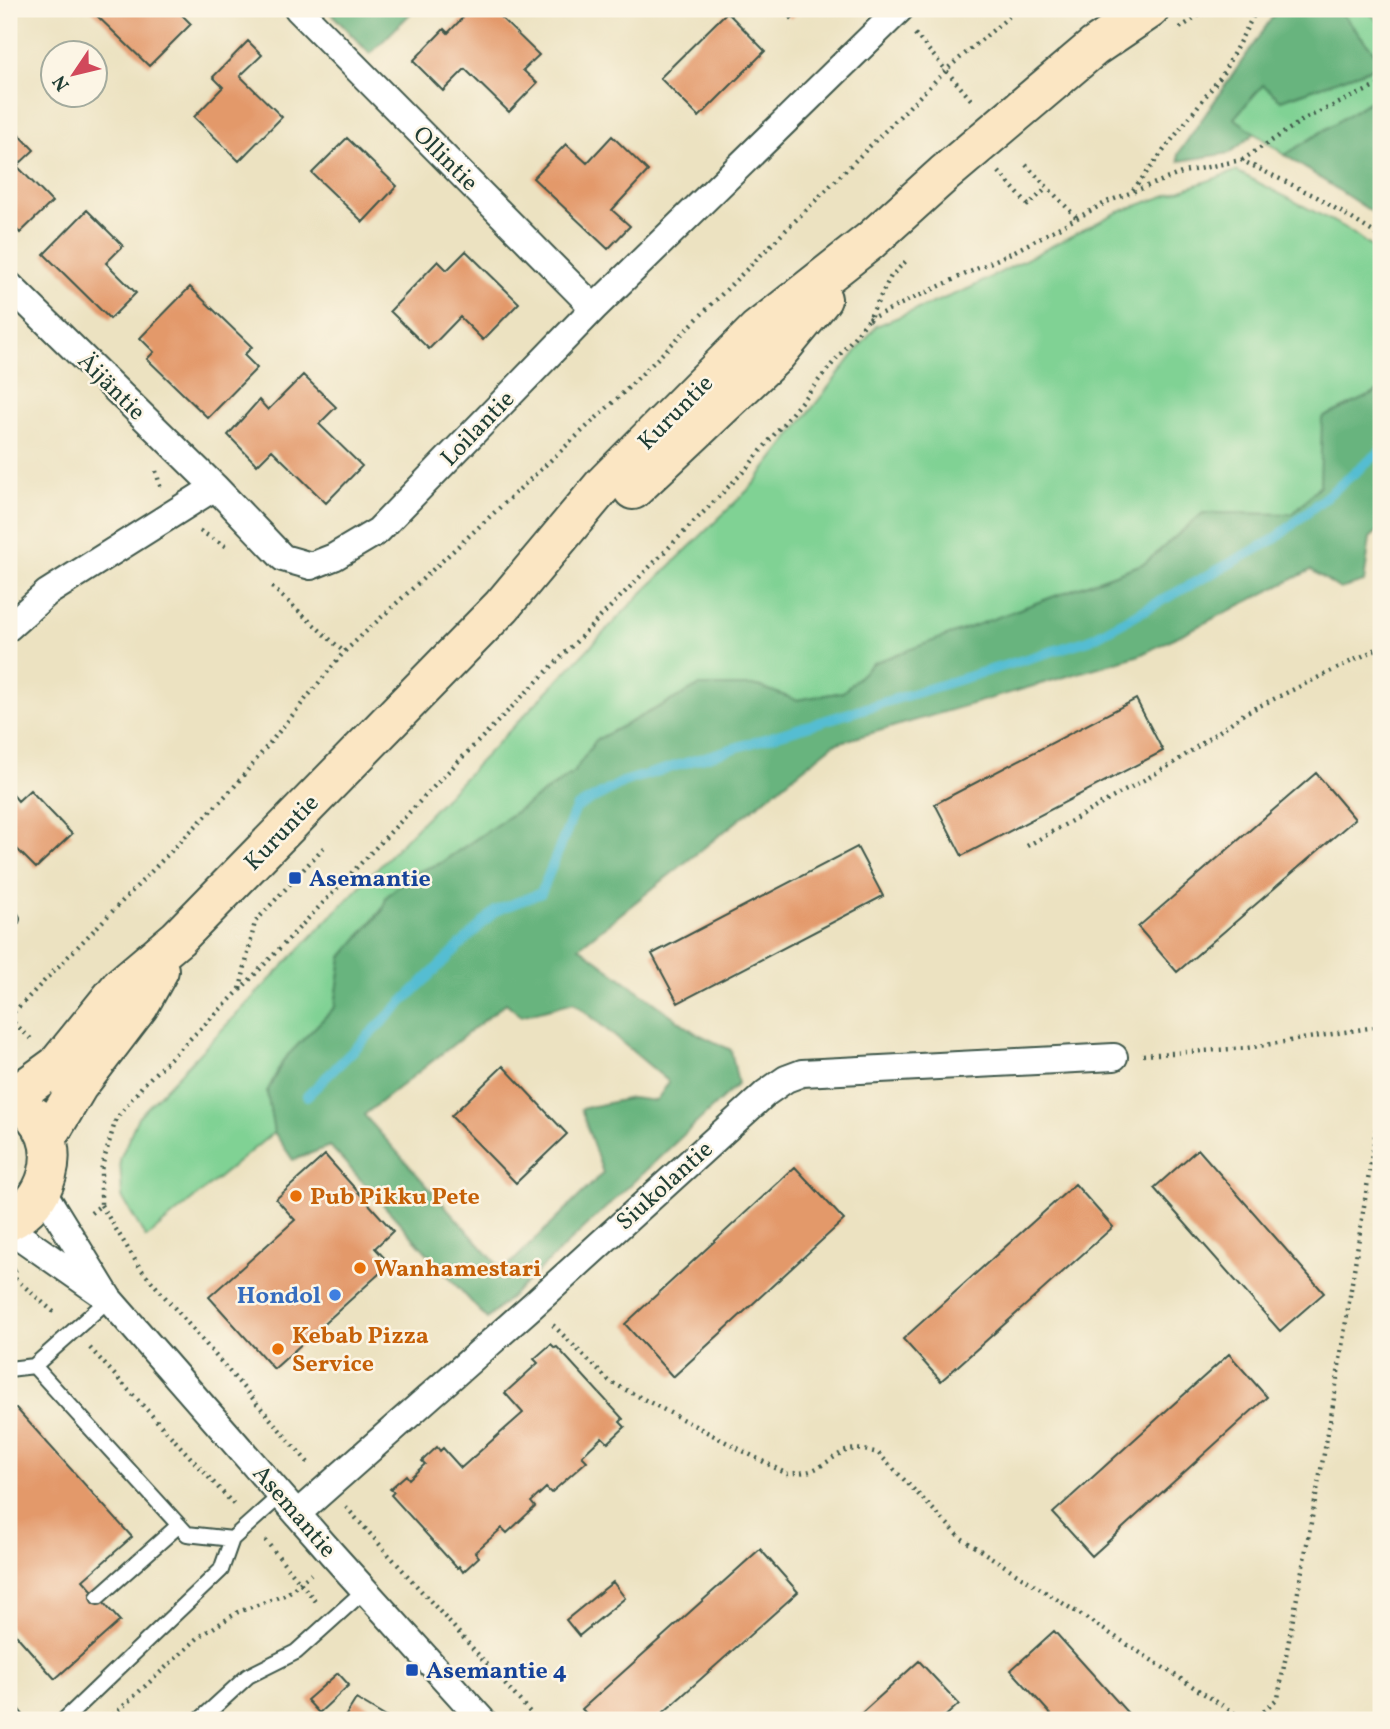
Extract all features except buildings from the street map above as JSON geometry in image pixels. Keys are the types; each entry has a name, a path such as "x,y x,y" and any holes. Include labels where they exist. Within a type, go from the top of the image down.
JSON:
{"main road":[{"name":"Kuruntie","path":"11,1097 57,1065 121,986 178,938 502,606 604,484 757,330 870,241 944,174 1094,47 1150,9"},
{"name":"Kuruntie","path":"47,1138 78,1086 139,1006 178,938"},
{"path":"9,1221 32,1205 42,1190 48,1174 50,1156 47,1138 39,1121 11,1097"}],"street":[{"name":"Ollintie","path":"298,9 594,308"},
{"name":"Loilantie","path":"215,487 283,558 311,566 334,557 378,531 594,308 898,11"},
{"name":"Äijäntie","path":"9,285 215,487"},
{"path":"9,627 47,593 215,487"},
{"name":"Siukolantie","path":"290,1504 533,1305 765,1093 786,1079 802,1073 1114,1057"},
{"name":"Asemantie","path":"42,1190 109,1299 333,1555 482,1720"},
{"name":"Asemantie","path":"9,1229 109,1299"}],"lane":[{"path":"9,1369 34,1366 109,1299"},
{"path":"34,1366 187,1534 232,1539"},
{"path":"64,1720 221,1570 232,1539 250,1523 290,1504"},
{"path":"99,1597 179,1525"},
{"path":"200,1720 248,1676 296,1652 365,1590"},
{"path":"9,1710 17,1720"}],"path":[{"path":"9,1017 233,789 344,652 621,395 947,69 1018,9"},
{"path":"1132,191 1222,75 1257,9"},
{"path":"898,11 975,105"},
{"path":"68,1231 101,1205 101,1170 116,1119 144,1084 240,990 444,776 746,469 869,319 1013,252 1076,217 1132,191 1184,172 1241,160 1306,118 1381,84"},
{"path":"1241,160 1317,197 1381,237"},
{"path":"1026,165 1076,217"},
{"path":"999,171 1028,205 1047,188"},
{"path":"1027,846 1174,763 1245,713 1381,646"},
{"path":"240,990 255,922 325,846"},
{"path":"1114,1057 1247,1048 1381,1026"},
{"path":"1253,1720 1278,1698 1332,1411 1381,1097"},
{"path":"42,1253 9,1274 74,1330 250,1523 302,1583 330,1621"},
{"path":"533,1305 609,1381 787,1474 809,1471 840,1452 862,1448 878,1453 961,1538 1245,1720"},
{"path":"108,1720 199,1637 237,1612 287,1594 365,1528"}],"green space":[{"path":"327,9 415,9 370,54"},
{"path":"1278,9 1338,9 1381,60 1381,65 1281,100 1263,85 1234,118 1255,133 1230,153 1179,161 1178,154"},
{"path":"1338,9 1366,9 1381,24 1381,60"},
{"path":"1381,65 1381,94 1285,155 1234,118 1263,84 1282,100"},
{"path":"1381,94 1381,218 1285,155"},
{"path":"1236,171 1344,227 1381,254 1381,390 1323,418 1320,485 1293,514 1203,513 1145,563 873,663 843,692 796,700 758,686 699,686 597,740 574,772 439,864 411,874 342,957 335,1007 284,1059 267,1092 274,1132 146,1238 122,1197 120,1159 138,1117 638,597 751,487 876,326 970,288 1116,213"},
{"path":"1381,390 1381,528 1370,538 1364,582 1340,589 1311,570 1140,655 834,744 579,947 694,1032 731,1050 738,1084 487,1319 330,1146 293,1160 274,1132 267,1092 284,1059 335,1007 342,957 383,910 386,897 411,874 439,864 573,773 596,740 699,686 758,686 796,700 843,692 873,663 1145,563 1203,513 1293,514 1320,485 1322,418","holes":["574,1002 669,1082 656,1101 631,1098 581,1109 603,1173 503,1271 364,1115 506,1003 521,1016"]}],"waterway":[{"path":"307,1096 495,911 541,893 576,808 623,782 1089,640 1275,539 1381,451"}],"place":[{"name":"Asemantie","path":"295,878"},
{"name":"Pub Pikku Pete","path":"296,1196"},
{"name":"Wanhamestari","path":"360,1268"},
{"name":"Hondol","path":"335,1295"},
{"name":"Kebab Pizza Service","path":"278,1349"},
{"name":"Asemantie 4","path":"412,1670"}]}
